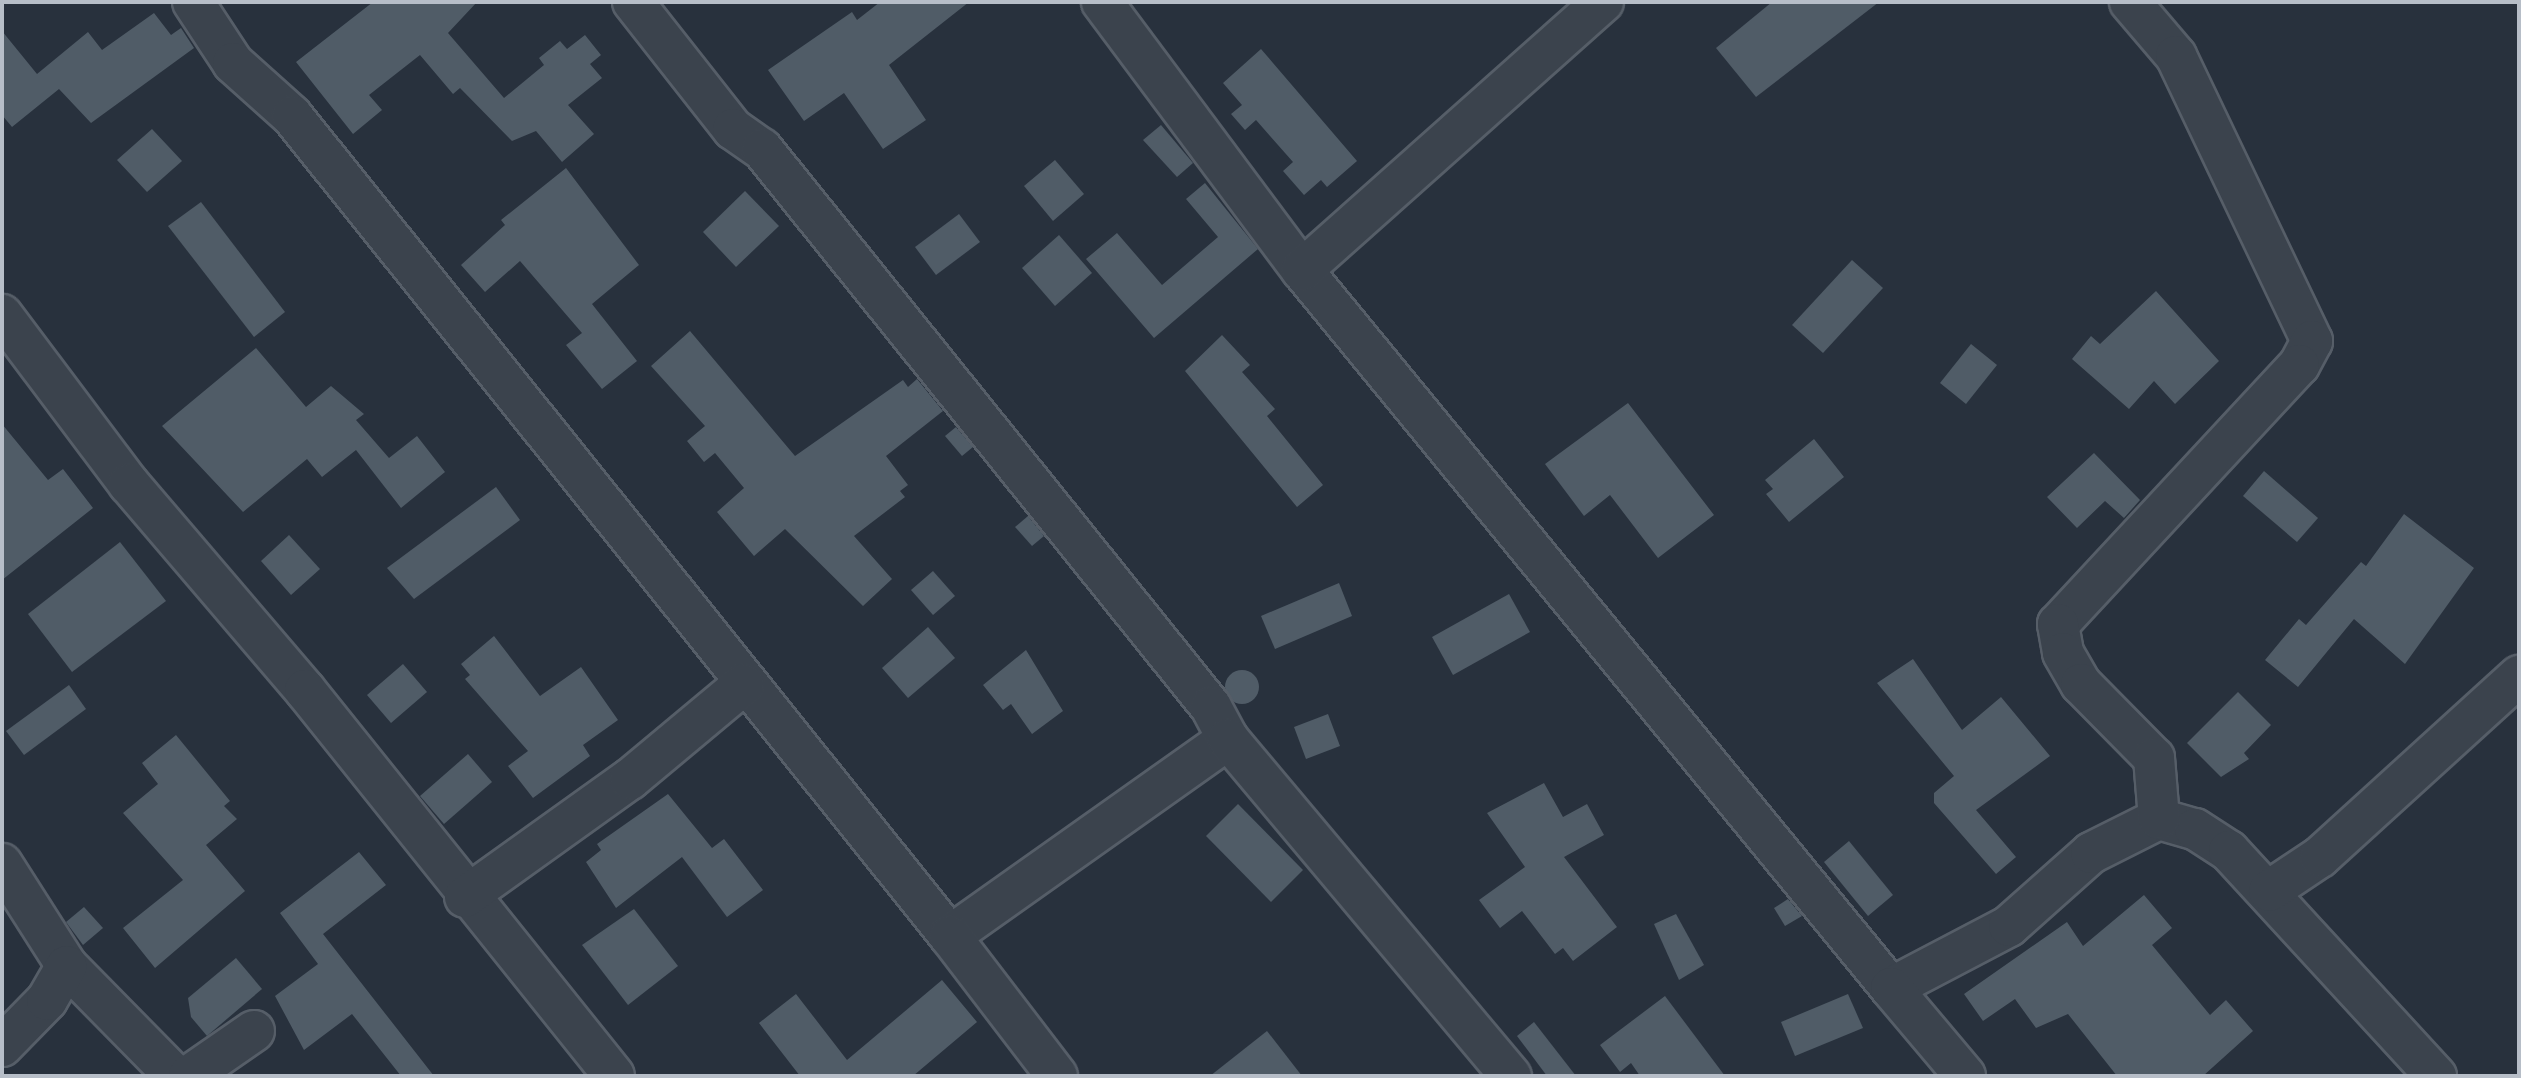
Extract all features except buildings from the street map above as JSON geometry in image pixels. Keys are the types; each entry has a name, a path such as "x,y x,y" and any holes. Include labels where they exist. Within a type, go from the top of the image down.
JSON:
{"street":[{"path":"193,2 233,63 292,116 744,684 950,936 1057,1076"},
{"path":"633,2 991,431 1211,707 1228,739 1511,1076"},
{"path":"1102,2 1302,270 1965,1076"},
{"path":"1302,270 1603,2"},
{"path":"2130,2 2176,56 2312,341 2299,365 2058,624 2063,653 2081,684 2154,758 2159,819"},
{"path":"2,315 129,484 305,690 465,897 614,1076"},
{"path":"2269,891 2320,857 2519,676"},
{"path":"465,897 630,779 744,684"},
{"path":"950,936 1228,739"},
{"path":"1891,988 1997,933 2091,853 2159,819 2218,843 2269,891 2436,1076"},
{"path":"2,864 67,966 175,1076"},
{"path":"2,1046 47,1000 67,966"},
{"path":"189,1076 254,1031"}]}
